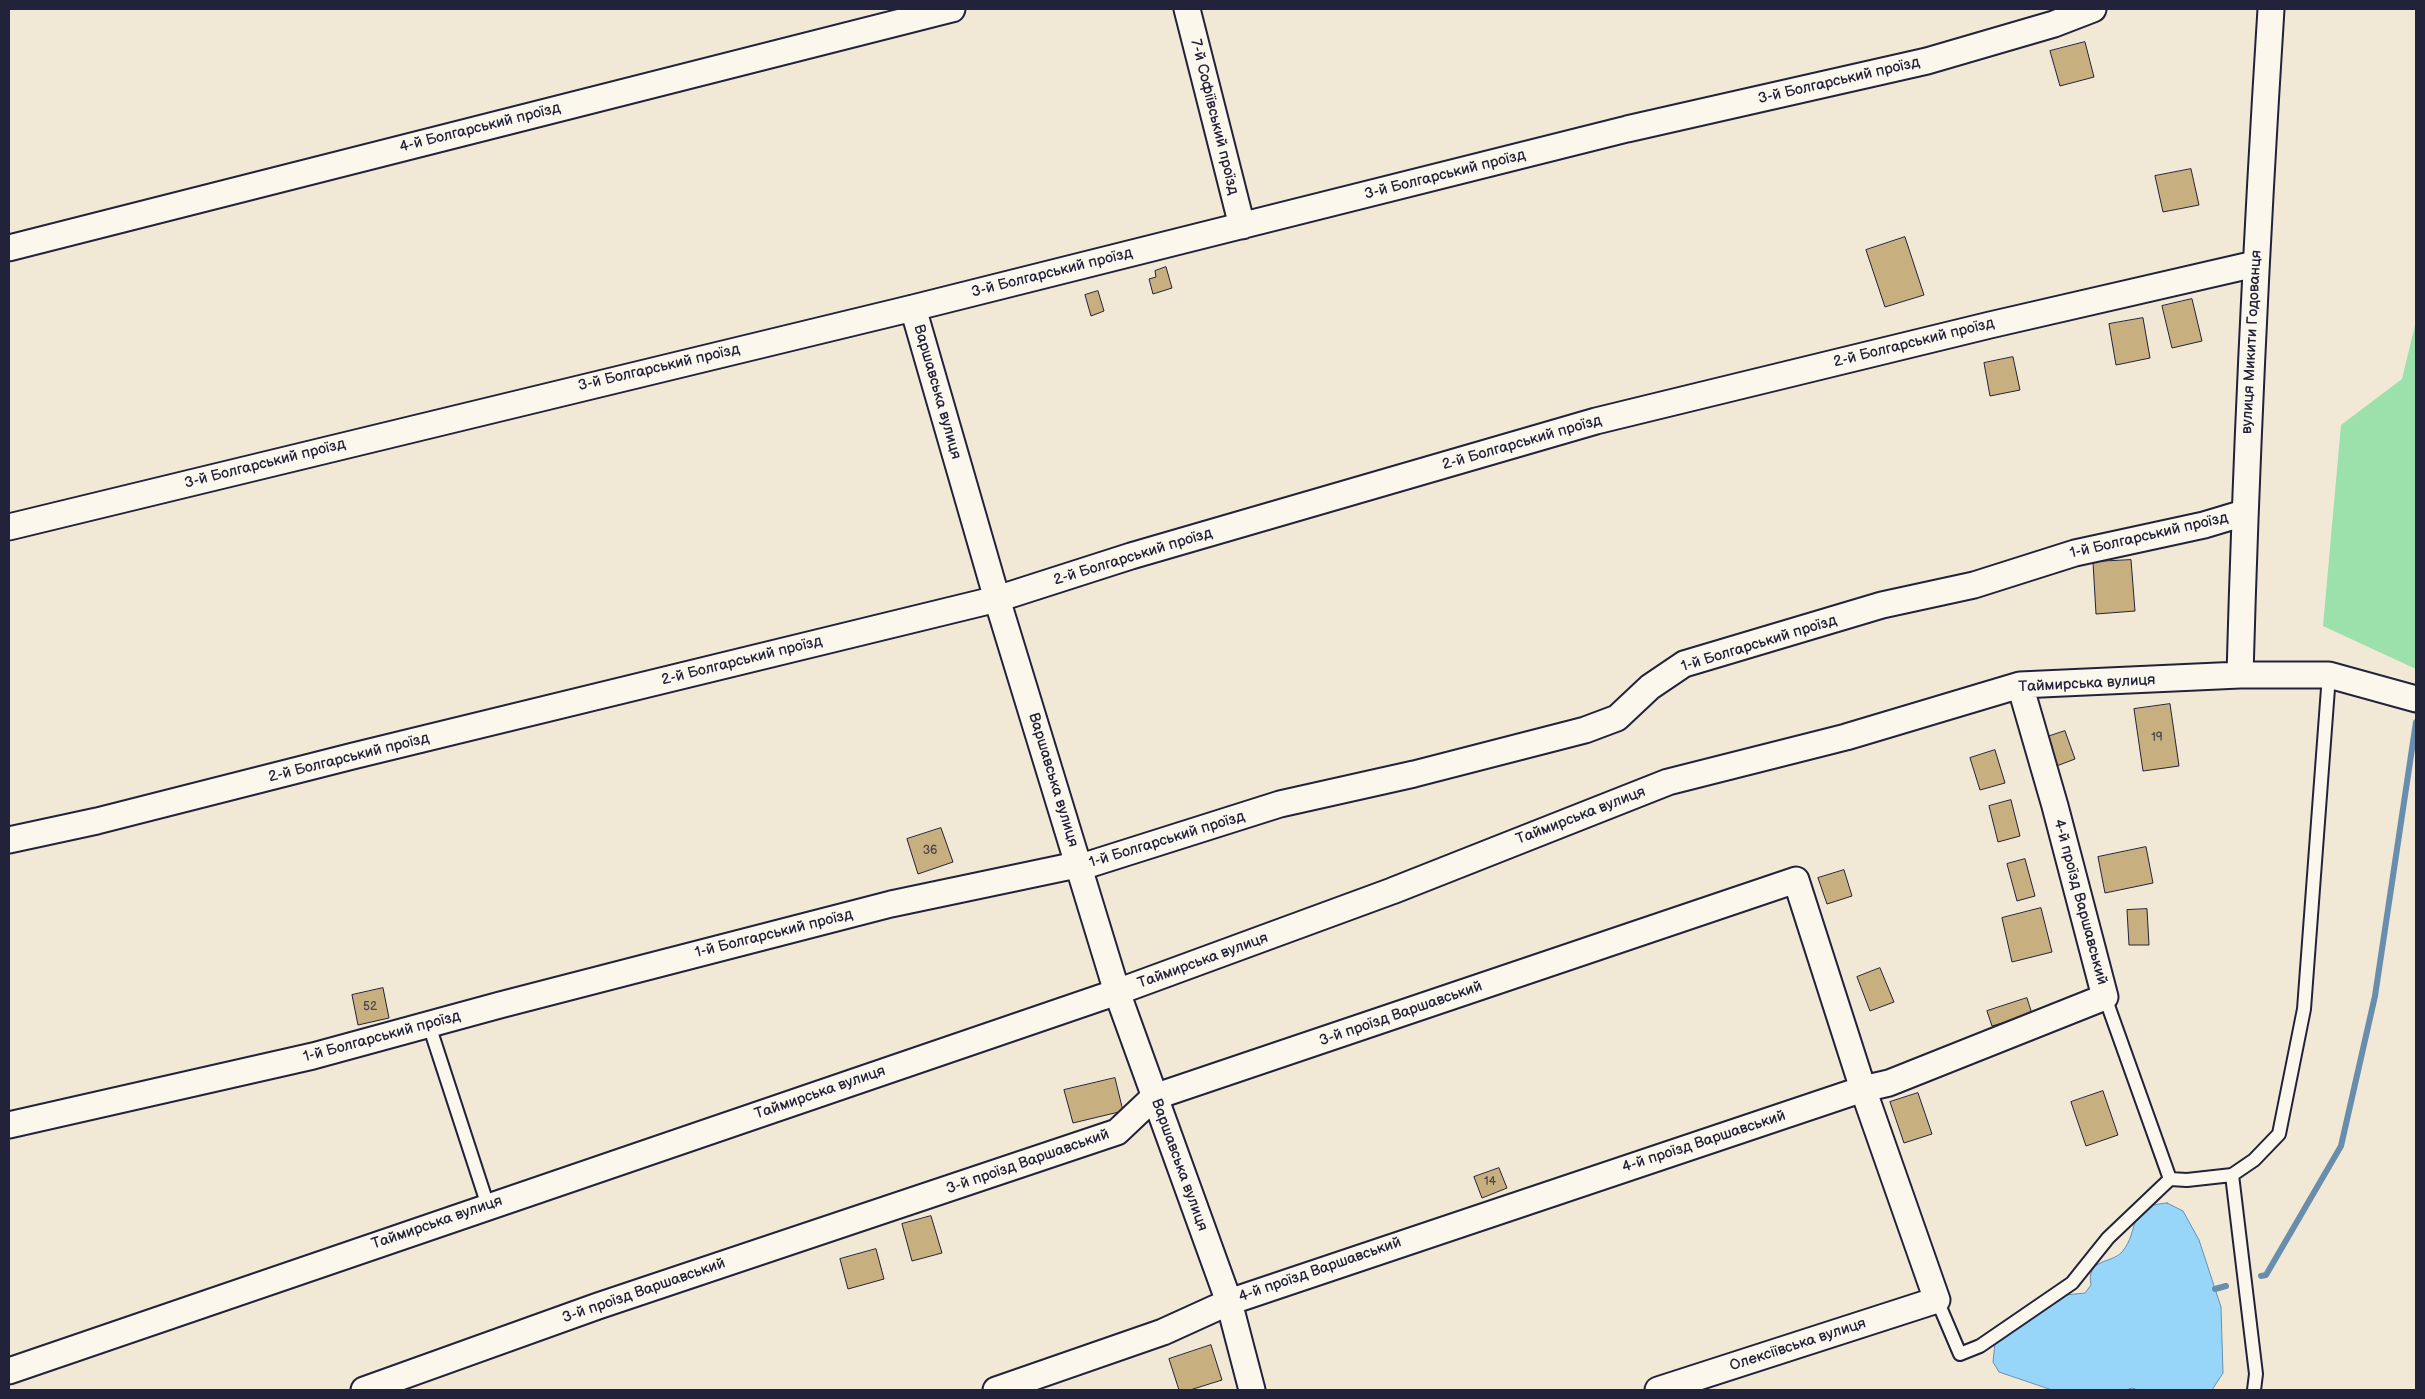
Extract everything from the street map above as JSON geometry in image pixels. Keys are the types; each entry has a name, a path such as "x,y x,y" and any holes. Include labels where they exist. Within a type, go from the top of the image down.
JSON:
{"street":[{"name":"4-й Болгарський проїзд","path":"9,248 952,9"},
{"name":"7-й Софіївський проїзд","path":"1186,9 1242,226"},
{"name":"3-й Болгарський проїзд","path":"9,527 913,308 1627,129 1927,61 2054,24 2093,9"},
{"name":"вулиця Микити Годованця","path":"2240,675 2244,513 2255,264 2271,9"},
{"name":"2-й Болгарський проїзд","path":"9,840 97,821 997,599 1131,556 1596,421 1990,325 2255,264"},
{"name":"Варшавська вулиця","path":"913,308 997,599 1081,867 1117,992 1228,1302 1252,1390"},
{"name":"1-й Болгарський проїзд","path":"9,1125 304,1058 891,904 1067,867 1081,867 1280,804 1414,774 1585,730 1617,718 1650,687 1684,664 1882,605 1974,585 2075,552 2204,525 2244,513"},
{"name":"Таймирська вулиця","path":"9,1371 1117,992 1392,891 1668,782 1846,737 2020,685 2240,675 2329,675 2416,699"},
{"name":"4-й проїзд Варшавський","path":"996,1390 1163,1332 1228,1302 1863,1089 1889,1083 2105,997 2055,806 2020,685"},
{"name":"3-й проїзд Варшавський","path":"364,1390 598,1306 1117,1132 1154,1097 1796,880 1863,1089"},
{"path":"1863,1089 1937,1300"},
{"name":"Олексіївська вулиця","path":"1658,1390 1937,1300"}],"lane":[{"path":"1937,1300 1960,1354 1980,1346 2072,1283 2108,1238 2170,1179 2187,1180 2232,1175 2254,1160 2279,1134 2304,1009 2329,675"},
{"path":"2105,997 2170,1179"},
{"path":"429,1025 488,1206"},
{"path":"2232,1175 2256,1374 2254,1390"}],"green space":[{"path":"2416,321 2416,669 2323,626 2341,425 2402,379"}],"water":[{"path":"2167,1203 2183,1211 2199,1240 2221,1307 2223,1373 2212,1390 2138,1390 2132,1388 2126,1390 2052,1390 1999,1372 1993,1362 1995,1343 2065,1295 2085,1293 2091,1285 2090,1276 2092,1270 2100,1263 2122,1252 2128,1243 2139,1214 2154,1205"}],"building":[{"path":"2085,42 2094,77 2060,86 2050,51"},
{"path":"2191,169 2199,205 2163,212 2155,176"},
{"path":"1905,237 1924,295 1885,307 1866,250"},
{"path":"1166,267 1172,288 1153,294 1149,279 1156,277 1155,271"},
{"path":"1098,291 1104,311 1091,316 1085,295"},
{"path":"2192,299 2202,341 2172,348 2162,306"},
{"path":"2143,318 2150,358 2116,365 2109,324"},
{"path":"2013,357 2020,390 1990,396 1984,363"},
{"path":"2131,560 2135,611 2096,614 2093,562"},
{"path":"2170,704 2179,766 2143,771 2134,709"},
{"path":"2065,731 2075,759 2054,767 2044,738"},
{"path":"1995,750 2005,783 1980,790 1970,758"},
{"path":"2011,800 2020,836 1998,842 1989,806"},
{"path":"941,828 953,862 918,874 907,839"},
{"path":"2146,847 2153,883 2105,893 2098,857"},
{"path":"2025,859 2035,896 2017,901 2007,864"},
{"path":"1844,870 1852,896 1827,904 1818,878"},
{"path":"2041,908 2052,952 2012,962 2002,918"},
{"path":"2147,909 2149,945 2129,945 2127,910"},
{"path":"1880,968 1894,1002 1870,1011 1857,977"},
{"path":"383,988 389,1018 358,1025 352,995"},
{"path":"2027,998 2032,1014 1992,1026 1987,1011"},
{"path":"1115,1078 1123,1111 1073,1123 1064,1090"},
{"path":"2103,1091 2118,1135 2086,1146 2071,1102"},
{"path":"1918,1093 1932,1134 1904,1143 1890,1102"},
{"path":"1499,1168 1507,1188 1482,1198 1474,1177"},
{"path":"931,1216 942,1253 912,1261 902,1224"},
{"path":"876,1249 884,1279 848,1289 840,1259"},
{"path":"1211,1345 1222,1380 1190,1390 1179,1390 1169,1359"}],"waterway":[{"path":"2261,1276 2266,1275 2341,1146 2375,996 2416,722"},
{"path":"2215,1289 2226,1286"}]}
